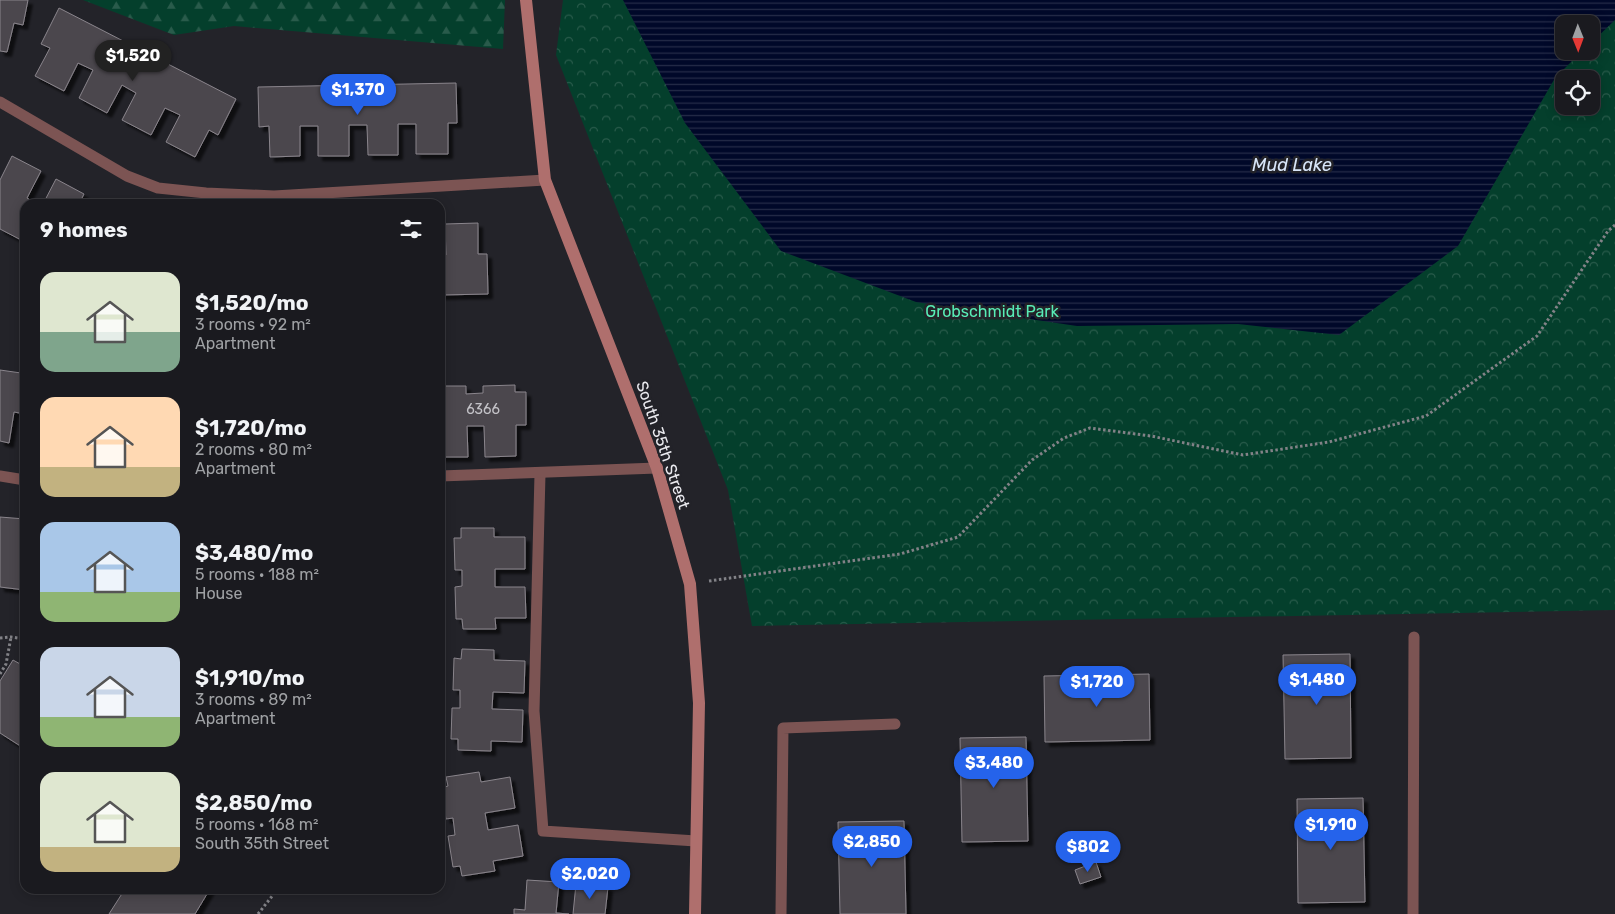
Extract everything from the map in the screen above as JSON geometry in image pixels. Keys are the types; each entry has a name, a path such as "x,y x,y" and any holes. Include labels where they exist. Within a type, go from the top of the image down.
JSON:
{"street":[{"name":"South 35th Street","path":"526,0 545,180 657,468 690,584 698,703 695,914"}],"lane":[{"path":"0,102 127,176 158,188 206,193 274,196 545,180"},
{"path":"445,476 540,474 657,468"},
{"path":"540,474 534,711 542,831 696,841"},
{"path":"0,476 20,479"},
{"path":"1413,914 1414,637"},
{"path":"781,914 783,728 895,724"}],"path":[{"path":"690,584 900,554 958,536 1032,460 1064,438 1090,428 1151,436 1243,455 1329,442 1426,416 1537,336 1608,231 1615,226"},
{"path":"0,674 6,664 11,637"},
{"path":"0,638 20,638"},
{"path":"258,914 273,894"}],"green space":[{"path":"83,0 505,0 503,49 234,26 174,35"},
{"name":"Grobschmidt Park","path":"563,0 1615,0 1615,610 752,626 728,490 556,55"}],"water":[{"name":"Mud Lake","path":"623,0 1615,0 1615,20 1600,34 1600,15 1555,15 1555,60 1573,60 1563,70 1555,70 1555,78 1458,246 1339,335 1238,324 1077,326 916,302 781,251 685,123"}],"building":[{"path":"0,0 28,0 23,25 14,23 7,52 0,51"},
{"path":"59,8 236,99 218,135 209,130 195,157 166,142 180,115 165,108 151,135 122,120 136,93 122,85 107,113 79,98 93,70 78,63 64,91 35,76 50,48 41,44"},
{"path":"456,83 457,123 448,123 448,154 416,154 416,124 398,124 398,155 368,155 367,125 349,125 349,156 318,156 318,126 300,126 300,156 270,157 269,126 259,127 258,87"},
{"path":"12,156 41,171 27,198 29,199 20,199 20,239 0,229 0,180"},
{"path":"56,179 84,194 82,199 46,199"},
{"path":"478,223 478,254 487,254 488,294 445,295 445,224"},
{"path":"0,370 20,373 20,413 14,412 9,443 0,441"},
{"path":"515,385 515,392 526,392 526,425 516,425 516,456 485,457 484,426 467,426 468,457 445,457 445,386 466,386 466,394 483,393 483,386"},
{"path":"0,517 20,519 20,589 0,587"},
{"path":"461,528 494,528 494,537 525,537 525,569 495,569 495,587 525,587 526,618 495,618 496,629 463,629 462,619 456,619 455,587 462,586 462,570 455,570 454,538 461,538"},
{"path":"462,649 494,650 494,660 525,661 524,693 493,692 492,709 523,710 522,742 491,741 491,751 458,750 458,739 451,739 452,708 460,708 460,690 453,690 454,658 461,659"},
{"path":"1350,654 1351,758 1285,759 1283,655"},
{"path":"13,660 20,664 20,746 0,733 0,681"},
{"path":"1149,674 1150,740 1045,742 1044,676"},
{"path":"1026,737 1028,841 962,842 960,738"},
{"path":"479,772 481,782 510,777 515,808 485,813 488,830 518,825 523,856 493,861 495,871 462,876 460,866 453,867 448,836 455,835 453,818 446,819 445,813 445,787 448,786 446,777"},
{"path":"1363,798 1365,902 1298,903 1297,799"},
{"path":"904,821 906,914 840,914 838,822"},
{"path":"1096,862 1101,877 1080,884 1075,870"},
{"path":"527,880 559,882 556,913 569,914 514,914 514,909 525,910"},
{"path":"576,884 608,887 605,914 573,914"},
{"path":"122,894 207,894 195,914 109,914"}]}
